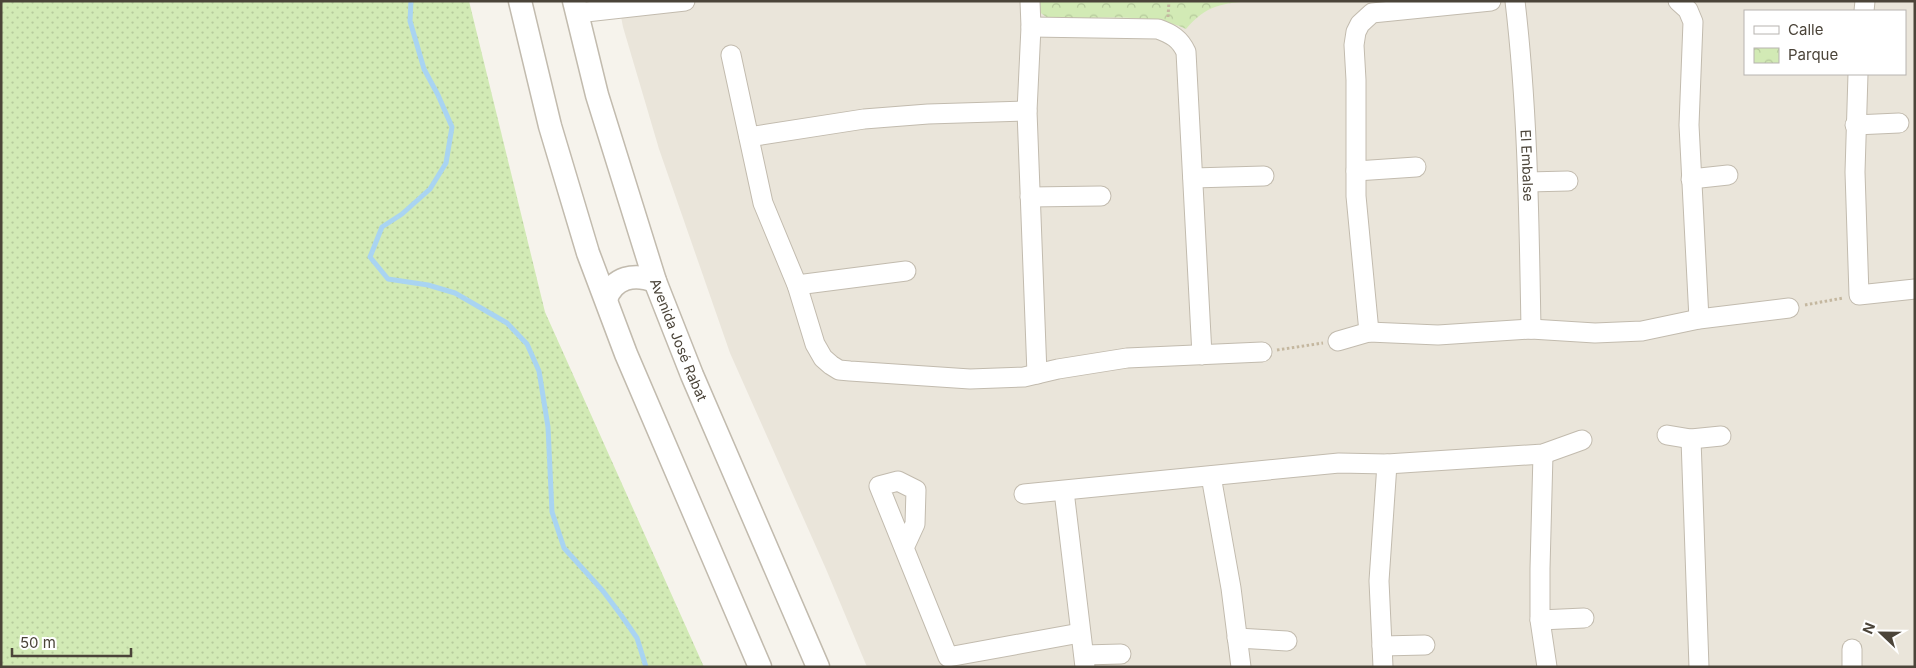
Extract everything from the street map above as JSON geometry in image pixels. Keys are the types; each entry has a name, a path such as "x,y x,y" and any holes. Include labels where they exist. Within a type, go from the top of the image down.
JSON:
{"street":[{"path":"520,1 552,134 588,253 640,389 760,667"},
{"path":"576,7 685,1"},
{"path":"1030,1 1031,27 1027,111 1037,374"},
{"path":"1369,332 1356,196 1356,80 1354,46 1356,32 1366,17 1379,12 1491,1"},
{"name":"El Embalse","path":"1515,1 1525,96 1531,330"},
{"path":"1678,1 1688,10 1693,22 1689,101 1691,179 1699,319"},
{"name":"Avenida José Rabat","path":"576,7 596,95 655,281 695,384 818,667"},
{"path":"1031,27 1158,29 1167,32 1182,42 1186,52 1202,355"},
{"path":"731,55 763,204 797,285 815,344 823,358 840,370 970,378 1024,377 1126,358 1262,352"},
{"path":"1858,75 1855,172 1859,295 1915,289"},
{"path":"749,137 864,119 928,114 1027,111"},
{"path":"1855,125 1899,123"},
{"path":"1356,171 1416,167"},
{"path":"1691,179 1728,175"},
{"path":"1193,178 1264,176"},
{"path":"1528,182 1568,181"},
{"path":"1030,198 1101,196"},
{"path":"797,285 906,270"},
{"path":"606,299 613,286 626,278 641,277 655,281"},
{"path":"1338,340 1369,332 1438,335 1531,330 1595,333 1642,331 1699,319 1789,308"},
{"path":"1667,435 1691,440 1721,436"},
{"path":"1024,494 1339,463 1387,464 1543,454 1582,440"},
{"path":"1691,440 1699,667"},
{"path":"1543,454 1540,620 1547,667"},
{"path":"1383,667 1378,581 1387,464"},
{"path":"1211,476 1231,588 1241,667"},
{"path":"1064,491 1084,661 1121,654"},
{"path":"904,548 948,657 1080,633"},
{"path":"1540,620 1584,618"},
{"path":"1237,638 1287,641"},
{"path":"1382,646 1425,645"}],"path":[{"path":"1789,308 1859,295"},
{"path":"1262,352 1338,340"}],"shaded area":[{"path":"618,1 1915,1 1915,667 867,667 826,569 730,353 659,149 623,27"}],"green space":[{"path":"1,1 469,1 545,312 704,667 1,667"},
{"path":"1037,1 1253,1 1224,4 1208,10 1186,29 1155,20 1138,18 1049,19 1038,11"}],"waterway":[{"path":"411,1 410,21 424,69 452,127 446,163 430,189 402,214 382,227 370,257 388,279 428,285 455,293 507,323 527,344 539,371 548,427 552,512 564,548 603,591 637,638 646,667"}]}
